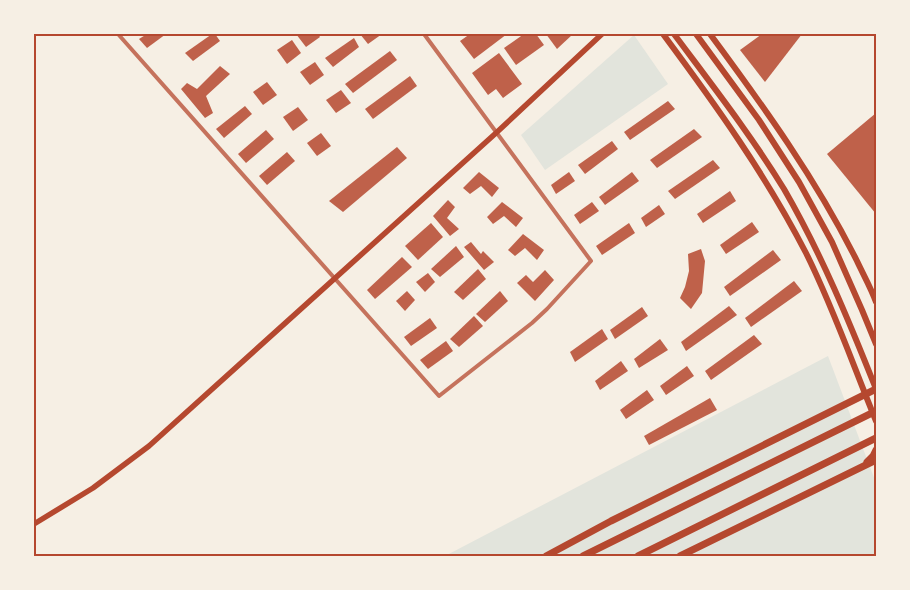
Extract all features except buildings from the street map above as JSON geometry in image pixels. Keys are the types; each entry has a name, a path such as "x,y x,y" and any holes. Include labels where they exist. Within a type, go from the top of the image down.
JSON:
{"highway":[{"path":"546,556 876,389"},
{"path":"583,556 876,410"},
{"path":"638,556 876,438"},
{"path":"866,464 876,450"},
{"path":"680,556 866,464 876,461"}],"main road":[{"path":"34,524 93,488 149,446 496,133 602,34"},
{"path":"663,34 737,137 773,194 810,262 838,323 876,421"},
{"path":"674,34 744,128 784,190 816,250 849,320 876,389"},
{"path":"696,34 759,120 799,182 832,242 876,344"},
{"path":"710,34 770,115 808,172 844,235 876,302"}],"street":[{"path":"118,34 440,396 532,323 591,261 424,34"}],"shaded area":[{"path":"634,35 668,84 545,170 521,135"},
{"path":"828,356 876,483 876,556 445,556"}]}
